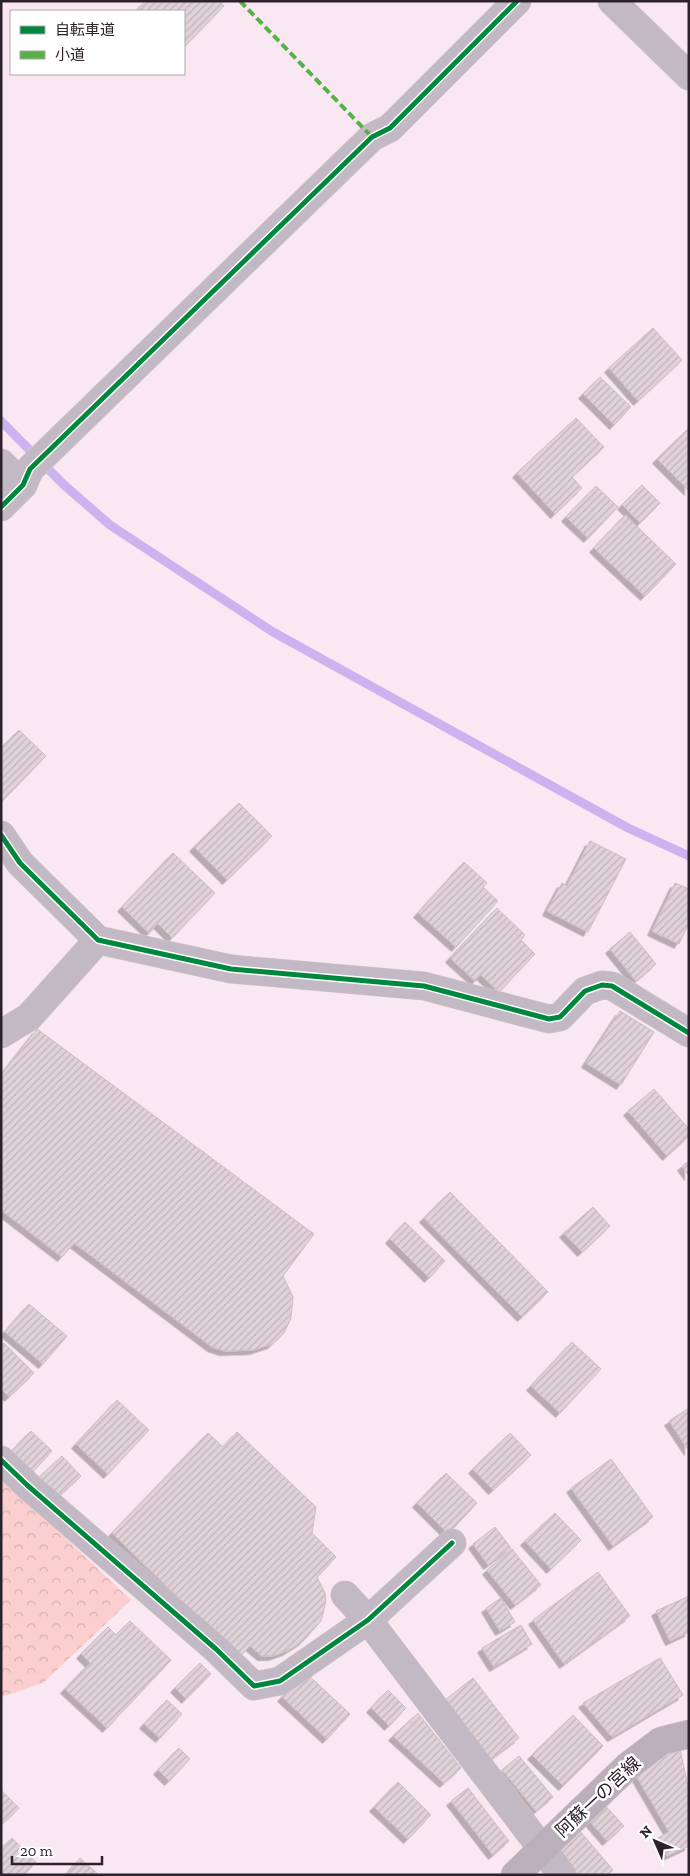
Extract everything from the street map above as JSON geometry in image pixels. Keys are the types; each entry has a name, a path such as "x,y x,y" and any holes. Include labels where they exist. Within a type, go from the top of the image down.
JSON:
{"main road":[{"name":"阿蘇一の宮線","path":"515,1875 628,1766 661,1741 689,1734"}],"street":[{"path":"1,507 60,442 372,137 390,128 517,1"},
{"path":"612,1 689,76"},
{"path":"1,463 27,477"},
{"path":"1,835 20,863 98,940 231,969 424,986 549,1019 560,1017 585,992 602,985 612,986 689,1033"},
{"path":"1,1034 28,1017 98,940"},
{"path":"1,1460 27,1486 216,1649 254,1686 280,1681 368,1620 452,1543"},
{"path":"345,1596 368,1620 562,1875"}],"green space":[{"path":"1,1477 131,1600 43,1683 1,1697"}],"building":[{"path":"145,1 219,1 224,6 185,46 185,10 137,10"},
{"path":"653,328 682,360 638,401 609,368"},
{"path":"600,377 631,407 614,425 583,394"},
{"path":"576,418 604,447 572,477 582,488 555,514 517,473"},
{"path":"689,428 689,491 657,459"},
{"path":"642,485 660,503 640,523 622,505"},
{"path":"596,486 618,507 588,538 566,517"},
{"path":"625,515 676,564 645,596 594,548"},
{"path":"19,730 46,756 1,802 1,748"},
{"path":"239,803 272,836 227,880 194,847"},
{"path":"590,841 626,859 588,932 547,911 562,883 567,886"},
{"path":"173,853 215,893 172,938 158,924 149,933 122,907"},
{"path":"464,862 487,883 483,887 498,901 456,947 418,913"},
{"path":"675,883 689,889 689,923 679,944 652,931"},
{"path":"497,908 525,935 521,940 535,954 499,992 481,975 475,981 450,958"},
{"path":"630,932 656,964 636,981 610,949"},
{"path":"620,1011 654,1032 621,1085 586,1063"},
{"path":"37,1029 314,1234 283,1276 293,1297 291,1318 284,1333 272,1344 254,1350 224,1351 212,1347 74,1243 62,1257 1,1210 1,1075"},
{"path":"654,1089 689,1129 689,1136 667,1156 628,1111"},
{"path":"689,1161 689,1176 682,1166"},
{"path":"450,1192 548,1292 522,1317 424,1218"},
{"path":"593,1207 610,1226 582,1252 564,1233"},
{"path":"405,1222 445,1261 429,1278 390,1239"},
{"path":"29,1304 67,1336 43,1364 5,1332"},
{"path":"572,1342 601,1369 560,1413 531,1386"},
{"path":"4,1343 34,1373 9,1397 1,1389 1,1346"},
{"path":"117,1400 149,1430 108,1474 76,1444"},
{"path":"689,1408 689,1451 669,1421"},
{"path":"31,1431 52,1451 29,1476 8,1455"},
{"path":"237,1432 316,1507 312,1533 336,1557 317,1577 325,1593 326,1601 321,1621 303,1641 287,1651 273,1656 262,1656 250,1646 239,1657 112,1533 208,1433 223,1447"},
{"path":"510,1433 531,1455 493,1490 473,1469"},
{"path":"62,1456 81,1476 57,1498 38,1478"},
{"path":"611,1459 653,1517 613,1546 571,1488"},
{"path":"446,1473 477,1503 448,1534 417,1503"},
{"path":"555,1513 581,1540 551,1569 525,1541"},
{"path":"495,1527 511,1548 488,1565 473,1544"},
{"path":"512,1549 541,1585 515,1605 487,1570"},
{"path":"598,1572 630,1616 564,1664 533,1620"},
{"path":"689,1596 689,1632 670,1641 656,1611"},
{"path":"501,1598 515,1622 500,1631 486,1608"},
{"path":"130,1621 171,1660 107,1728 65,1689 90,1663 81,1654 108,1627 116,1635"},
{"path":"521,1625 532,1644 494,1667 482,1648"},
{"path":"660,1658 683,1695 612,1737 583,1703"},
{"path":"200,1663 211,1674 186,1699 175,1688"},
{"path":"305,1672 350,1714 327,1739 282,1697"},
{"path":"473,1678 519,1738 491,1759 445,1700"},
{"path":"388,1690 406,1708 389,1726 371,1708"},
{"path":"167,1700 182,1714 160,1738 144,1724"},
{"path":"418,1713 461,1768 444,1783 393,1736"},
{"path":"573,1715 603,1746 563,1786 532,1755"},
{"path":"179,1748 190,1759 169,1781 158,1770"},
{"path":"680,1749 689,1791 689,1846 667,1856 658,1838 669,1832 634,1772"},
{"path":"519,1756 553,1797 536,1811 502,1770"},
{"path":"398,1782 431,1815 408,1839 374,1807"},
{"path":"468,1788 509,1841 493,1855 451,1801"},
{"path":"1,1790 19,1808 1,1825"},
{"path":"602,1802 624,1826 607,1841 586,1817"},
{"path":"580,1831 613,1870 608,1875 578,1875 557,1850"},
{"path":"12,1838 36,1862 24,1875 1,1875 1,1848"},
{"path":"80,1858 99,1875 66,1875"}],"waterway":[{"path":"1,421 63,484 110,525 273,632 628,828 689,856"}],"marked path":[{"path":"240,1 372,137"}],"cycle path":[{"path":"1,507 23,485 30,469 372,137 390,128 517,1"},
{"path":"1,835 20,863 98,940 231,969 424,986 549,1019 560,1017 585,991 602,985 612,986 689,1033"},
{"path":"1,1460 27,1485 216,1649 254,1686 280,1681 368,1620 452,1543"}]}
